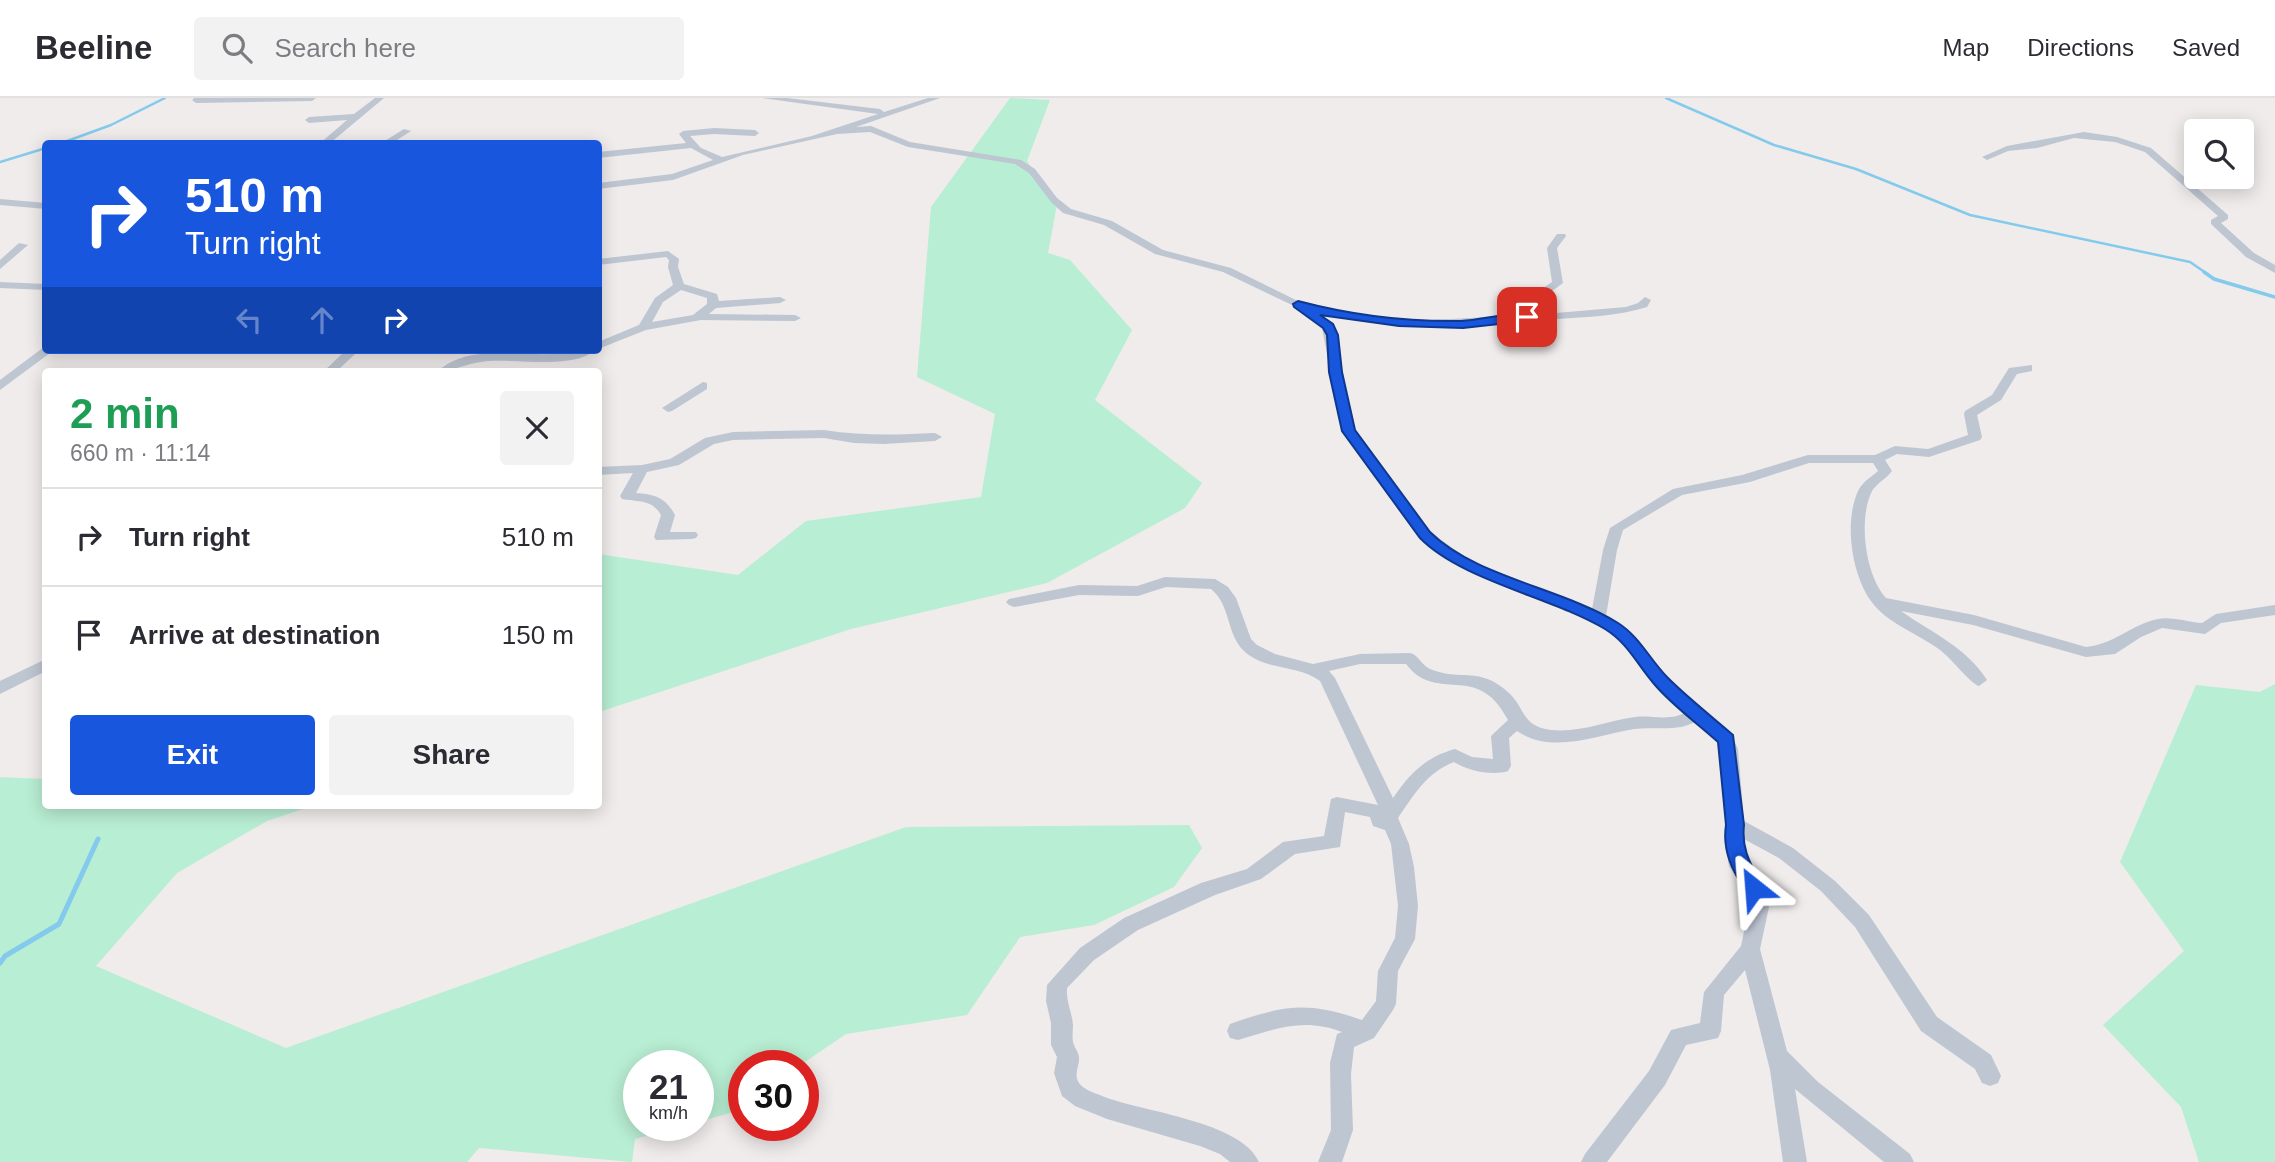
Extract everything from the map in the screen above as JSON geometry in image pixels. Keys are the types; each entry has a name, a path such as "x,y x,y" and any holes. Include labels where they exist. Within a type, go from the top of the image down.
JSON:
{"street":[{"path":"196,100 312,98"},
{"path":"328,140 380,98"},
{"path":"766,98 893,113"},
{"path":"602,186 673,177 722,160 834,131 936,98"},
{"path":"310,120 356,116"},
{"path":"834,131 871,129 908,144 1018,162 1032,171 1059,206 1067,211 1108,223 1159,252 1227,270 1316,311 1410,323 1463,324 1627,310 1643,305 1645,300"},
{"path":"391,140 407,131"},
{"path":"722,160 691,145 684,137 685,132 755,133"},
{"path":"1987,157 2003,146 2038,145 2080,135 2120,140 2148,150 2224,217 2215,222 2250,256 2275,270"},
{"path":"602,155 691,145"},
{"path":"602,163 623,153"},
{"path":"0,202 42,206"},
{"path":"1538,316 1536,299 1558,284 1552,248 1561,236"},
{"path":"0,266 23,245"},
{"path":"602,262 668,254 674,260 673,267 679,286"},
{"path":"0,285 42,291"},
{"path":"679,286 713,296 713,305"},
{"path":"643,327 659,300 679,286"},
{"path":"699,317 713,305 780,300"},
{"path":"1298,304 1328,327 1332,335 1336,372 1348,431 1425,535 1439,549 1457,560 1598,618 1628,639 1661,681 1726,740 1735,825 1733,837 1739,866 1754,888 1759,907 1750,949 1791,1119 1795,1162"},
{"path":"602,344 643,327 699,317 795,318"},
{"path":"1,384 42,354"},
{"path":"333,368 349,354"},
{"path":"451,368 466,361 492,357 513,355 562,358 576,354"},
{"path":"492,357 494,368"},
{"path":"1598,618 1610,550 1617,528 1660,502 1678,492 1745,479 1808,459 1877,459 1895,450 1940,451 1957,440 1975,437 1970,414 1997,397 2007,385 2013,371 2028,368"},
{"path":"668,408 703,386"},
{"path":"602,471 642,469 674,462 710,441 733,436 824,434 854,439 935,437"},
{"path":"1877,459 1885,471 1871,482 1865,494 1859,552 1864,582 1878,601 1949,647 1979,680"},
{"path":"642,469 627,496 649,498 662,504 668,515 661,537 691,535"},
{"path":"1014,602 1079,590 1138,591 1165,582 1216,583 1229,597 1237,630 1249,647 1276,662 1314,669 1360,659 1410,658 1420,671 1442,679 1477,680 1491,687 1506,701 1517,720 1537,733 1564,737 1636,723 1673,723 1690,718 1696,711"},
{"path":"1878,601 1974,620 2086,652 2109,650 2135,633 2161,623 2205,629 2216,619 2275,611"},
{"path":"0,688 42,666"},
{"path":"1314,669 1327,678 1384,794 1390,811 1389,818 1400,844 1408,906 1405,939 1388,971 1386,1004 1366,1031 1345,1041 1338,1059 1343,1095 1342,1132 1330,1162"},
{"path":"1247,1162 1228,1146 1115,1112 1083,1099 1070,1088 1065,1073 1068,1056 1062,1045 1062,1023 1056,1001 1057,985 1087,954 1131,924 1208,889 1254,874 1290,847 1333,842 1337,804 1379,812 1380,821 1385,823 1423,771 1441,759 1455,755 1468,764 1502,766 1500,736 1517,720"},
{"path":"1735,825 1786,853 1828,886 1862,921 1929,1024 1983,1062 1990,1076"},
{"path":"1593,1162 1657,1078 1679,1037 1710,1031 1714,992 1750,949"},
{"path":"1238,1031 1303,1015 1330,1018 1366,1031"},
{"path":"1777,1056 1810,1089 1902,1162"}],"green space":[{"path":"1010,98 1050,100 1027,161 1042,186 1058,199 1048,253 1070,260 1132,330 1095,400 1202,483 1185,508 1047,583 851,629 602,711 602,555 738,575 806,521 981,497 995,414 917,377 931,207"},
{"path":"2275,684 2275,1162 2199,1162 2181,1107 2103,1025 2184,951 2120,862 2196,685 2260,692"},
{"path":"0,777 42,779 42,809 303,809 267,821 177,873 96,966 286,1048 906,827 1189,825 1202,848 1174,887 1094,925 1020,937 967,1015 846,1034 819,1052 819,1050 728,1050 728,1114 714,1118 714,1050 623,1050 623,1141 635,1141 632,1162 479,1148 467,1162 0,1162"}],"waterway":[{"path":"70,140 111,125 165,98"},
{"path":"1666,98 1774,145 1856,169 1970,215 2190,262 2206,273"},
{"path":"0,162 42,149"},
{"path":"2204,272 2214,279 2275,297"},
{"path":"0,963 5,956 59,924 98,839"}],"route":[{"path":"1527,317 1463,324 1399,322 1316,311 1298,304 1313,313 1328,327 1332,335 1336,372 1348,431 1425,535 1439,549 1457,560 1544,594 1612,626 1641,653 1661,681 1726,740 1735,825 1733,837 1739,866 1754,888"}]}
